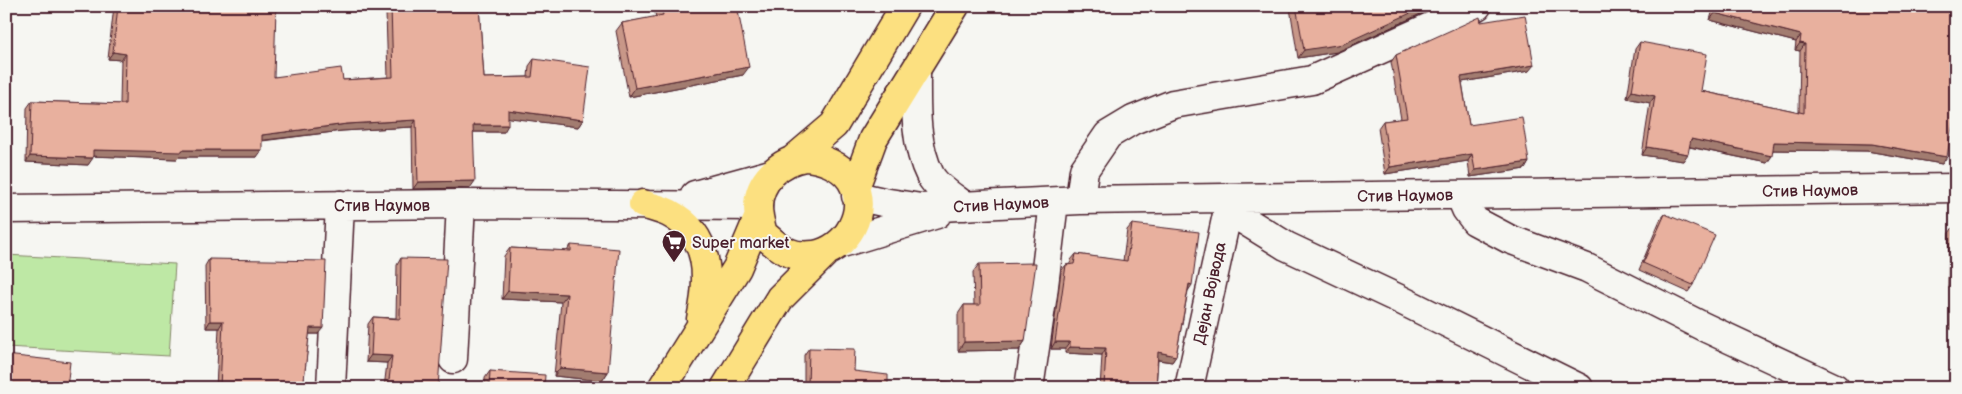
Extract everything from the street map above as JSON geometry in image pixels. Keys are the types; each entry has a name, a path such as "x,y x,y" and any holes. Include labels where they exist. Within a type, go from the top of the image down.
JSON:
{"main road":[{"path":"662,388 737,268 759,211 762,189 771,174 794,159 834,125 905,6"},
{"path":"725,388 780,298 853,228 857,213 856,192 873,139 955,6"},
{"path":"794,159 815,158 830,162 850,179 856,192"},
{"path":"643,204 669,213 689,228 700,244 707,272 705,299 698,332"},
{"path":"759,211 763,234 788,252 806,256 834,248"}],"street":[{"path":"1029,388 1043,294 1067,201 1084,170 1108,135 1134,120 1173,104 1312,80 1477,6"},
{"path":"916,71 920,148 931,176 947,193 965,206"},
{"path":"643,204 688,196 771,174"},
{"name":"Стив Наумов","path":"856,192 883,202 921,208 1067,201 1226,204 1460,195 1956,188"},
{"path":"1460,195 1466,209 1475,221 1509,239 1587,268 1704,328 1835,388"},
{"path":"454,358 462,204"},
{"name":"Стив Наумов","path":"6,209 643,204 759,211"},
{"path":"1226,204 1286,246 1399,299 1579,388"},
{"name":"Дејан Војвода","path":"1189,388 1226,204"},
{"path":"331,388 340,205"},
{"path":"834,248 965,206"}],"green space":[{"path":"6,255 175,264 169,356 6,347"}],"building":[{"path":"118,6 276,7 274,77 341,68 343,80 393,77 391,6 479,6 484,78 532,77 534,59 590,67 583,120 508,110 508,125 473,125 475,181 418,182 416,120 347,124 262,135 262,150 182,150 182,152 93,150 93,158 30,156 32,101 125,104 126,54 113,52"},
{"path":"661,6 737,6 749,67 635,88 622,23 663,15"},
{"path":"1296,6 1426,6 1343,44 1304,50"},
{"path":"1717,6 1956,6 1956,104 1947,157 1872,144 1774,142 1772,156 1691,139 1688,154 1647,147 1655,96 1632,91 1640,42 1707,54 1701,91 1804,113 1805,44 1800,43 1801,35 1715,13"},
{"path":"1525,15 1534,65 1461,77 1469,125 1522,117 1529,162 1475,170 1472,154 1390,167 1383,121 1407,118 1396,55 1480,17 1481,22"},
{"path":"1665,214 1715,235 1693,285 1643,263"},
{"path":"1132,224 1199,232 1192,285 1189,284 1176,356 1158,352 1156,388 1104,388 1106,348 1070,347 1070,342 1055,342 1066,265 1074,264 1076,254 1127,261"},
{"path":"1954,226 1956,226 1956,279 1953,279"},
{"path":"571,245 619,249 608,372 560,368 567,294 508,291 510,248 571,251"},
{"path":"401,258 447,259 438,388 388,388 392,356 371,355 373,317 400,319"},
{"path":"209,259 326,261 323,328 310,328 303,388 267,386 267,388 220,388 223,321 210,321"},
{"path":"1036,263 1025,341 964,342 964,305 980,305 979,264"},
{"path":"1956,287 1956,322 1955,322"},
{"path":"809,348 855,349 854,371 888,375 888,388 808,388"},
{"path":"6,355 70,362 67,388 6,388"},
{"path":"490,371 545,375 544,388 489,388"},
{"path":"940,381 999,388 939,388"}],"place":[{"name":"Super market","path":"674,263"}]}
